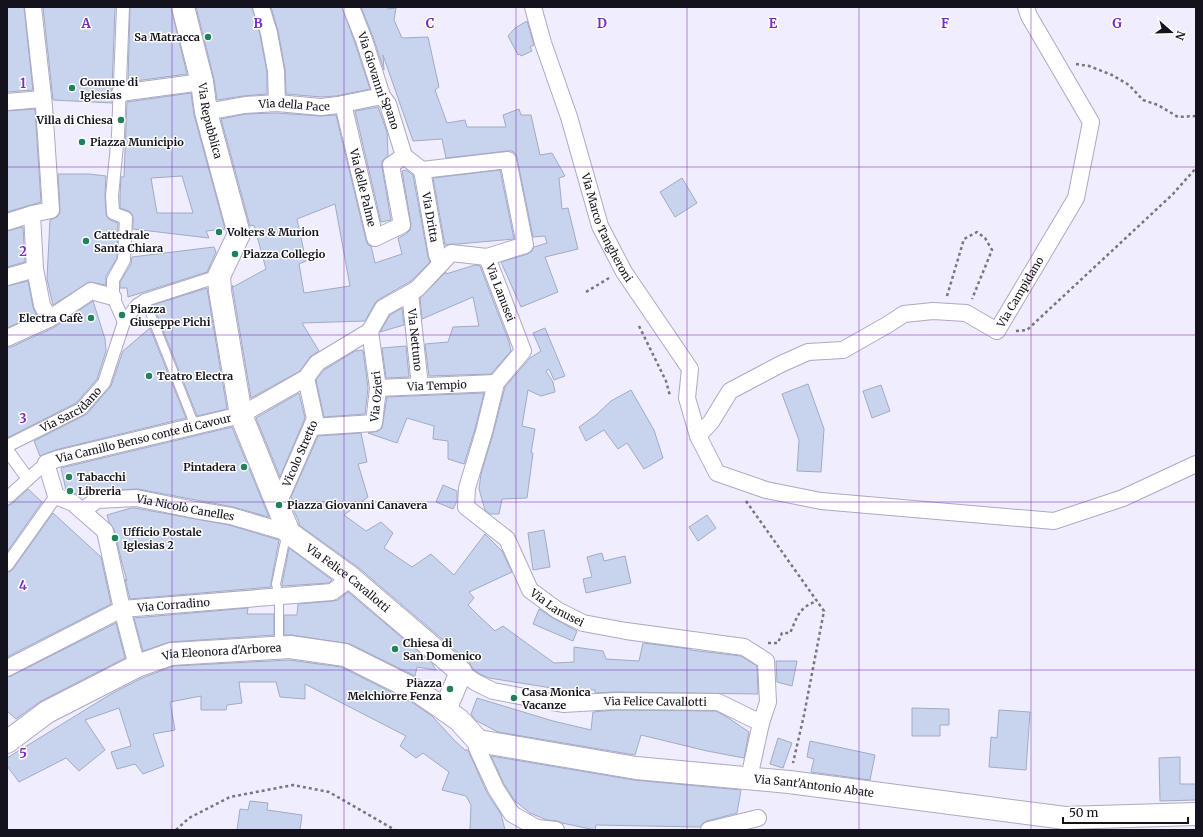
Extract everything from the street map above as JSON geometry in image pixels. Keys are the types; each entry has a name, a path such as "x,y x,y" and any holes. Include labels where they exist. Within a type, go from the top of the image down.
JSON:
{"main road":[{"name":"Via Repubblica","path":"184,7 202,82 206,112 240,234 219,276"},
{"path":"219,276 220,291 241,415 289,533"},
{"name":"Via Felice Cavallotti","path":"289,533 350,578 461,672"},
{"name":"Via Eleonora d'Arborea","path":"7,742 47,712 137,666 170,654 290,647 345,656 419,692 445,710"},
{"path":"461,672 445,710 459,720 478,741"},
{"name":"Via Sant'Antonio Abate","path":"478,741 636,768 789,782 1065,818 1196,814"}],"street":[{"path":"7,222 51,210 49,167 33,7"},
{"path":"123,7 118,135 112,196 113,213 126,218 124,260 113,280 113,297 124,322 141,303 219,276"},
{"path":"261,7 269,33 276,71 276,103"},
{"name":"Via Giovanni Spano","path":"351,7 364,40 382,96 388,104 404,156"},
{"name":"Via Marco Tangheroni","path":"533,7 542,43 569,117 600,226 623,270 690,369 687,398 698,436 717,473 766,490 821,501 1054,521 1123,498 1196,464"},
{"name":"Via Campidano","path":"698,436 711,422 730,391 781,364 808,352 843,350 887,326 904,314 933,311 966,313 997,331 1076,198 1091,122 1029,16 1026,7"},
{"path":"119,99 202,82"},
{"name":"Via della Pace","path":"206,112 245,105 276,103 314,107 343,104 382,96"},
{"path":"7,102 43,102"},
{"name":"Via delle Palme","path":"343,104 375,238 402,225 391,165 404,156"},
{"path":"306,378 317,363 370,331 383,308 417,289 452,253 487,257 525,245 508,160 422,170 404,156"},
{"name":"Via Dritta","path":"422,170 437,255 441,264"},
{"path":"32,214 34,269 42,305 49,319"},
{"name":"Via Lanusei","path":"487,257 523,351 496,383 478,454 467,488 466,507 507,539 530,590 557,610 583,623 626,631 744,647 757,655"},
{"path":"7,277 34,269"},
{"path":"7,338 49,319 92,291 113,297"},
{"name":"Via Nettuno","path":"410,292 420,386"},
{"name":"Via Sarcidano","path":"7,446 81,409 104,383 124,322"},
{"name":"Via Ozieri","path":"312,427 374,423 378,388 370,331"},
{"name":"Via Camillo Benso conte di Cavour","path":"46,463 57,459 241,415 306,378"},
{"name":"Vicolo Stretto","path":"278,504 315,419 306,378"},
{"name":"Via Tempio","path":"378,388 496,383"},
{"path":"7,450 28,479"},
{"path":"9,497 46,463 56,496"},
{"path":"56,496 73,503 105,531 122,609 137,666"},
{"path":"7,565 56,496"},
{"name":"Via Nicolò Canelles","path":"82,510 97,500 136,498 231,516 289,533"},
{"name":"Via Corradino","path":"7,668 122,609 332,592 350,578"},
{"path":"749,778 761,723 768,702 766,661 757,655"},
{"name":"Via Felice Cavallotti","path":"461,672 475,682 493,691 563,704 615,700 718,702 761,723"},
{"path":"478,741 477,748 496,789 512,814 537,828 556,830"},
{"path":"709,830 758,818"}],"lane":[{"path":"141,303 195,426"},
{"path":"279,648 279,596 276,584 284,541 289,533"}],"path":[{"path":"1065,78 1074,63 1089,66 1112,75 1129,85 1143,100 1158,105 1178,117 1196,116"},
{"path":"997,331 1027,330 1173,194 1196,168"},
{"path":"933,311 946,299 964,239 977,232 985,238 992,250 966,313"},
{"path":"586,292 623,270"},
{"path":"638,324 666,381 672,403"},
{"path":"744,498 824,611 804,715 789,782"},
{"path":"757,655 768,643 778,643 782,633 790,633 798,615 806,605 817,601"},
{"path":"176,830 189,818 230,797 293,785 329,792 395,830"}],"building":[{"path":"7,7 24,7 33,90 7,92"},
{"path":"43,7 115,7 111,94 112,103 53,100"},
{"path":"130,7 171,7 187,74 128,82"},
{"path":"196,7 252,7 260,35 267,72 267,94 217,100 214,79"},
{"path":"271,7 342,7 370,89 336,96 321,97 286,94 285,69 278,31"},
{"path":"361,7 388,7 388,9 396,8 394,20 402,38 428,37 439,87 435,90 447,123 465,120 467,127 506,127 503,115 519,109 521,115 531,115 540,155 552,153 565,176 559,178 562,209 568,208 578,249 545,257 558,292 521,307 501,262 528,254 534,247 547,243 545,236 533,237 516,154 512,151 507,151 446,158 442,139 413,141 383,55 384,70"},
{"path":"527,21 534,45 530,47 532,51 521,56 520,54 518,55 508,36 515,28"},
{"path":"191,93 194,115 225,229 206,231 209,238 133,229 132,214 129,211 120,208 121,177 124,177 127,102","holes":["182,176 193,213 157,213 151,178"]},
{"path":"378,107 387,132 388,156 382,161 382,167 391,220 381,222 355,111"},
{"path":"35,109 41,202 7,212 7,111"},
{"path":"277,113 320,116 336,115 366,240 368,245 371,246 375,263 402,254 398,238 410,230 411,224 402,171 406,170 413,175 430,262 411,281 378,300 365,321 302,323 319,351 310,357 300,371 251,398 232,285 233,287 266,269 254,225 250,226 221,119 246,114","holes":["335,204 350,286 304,293 299,264 306,261 297,219"]},
{"path":"500,170 514,239 445,245 433,178"},
{"name":"Cattedrale Santa Chiara","path":"58,174 89,174 106,176 106,214 110,220 118,223 117,258 106,276 106,285 89,282 53,305 47,279 50,220 57,217 60,213"},
{"path":"682,178 697,203 675,217 660,192"},
{"path":"23,227 25,262 7,267 7,231"},
{"path":"214,247 216,252 207,272 128,297 127,288 120,288 120,282 131,264 132,257"},
{"path":"475,265 480,266 509,342 511,351 491,374 429,376 425,344 448,342 453,327 479,326 473,297 422,319 420,298 446,272 446,274"},
{"path":"28,281 36,315 7,328 7,286"},
{"path":"207,288 227,409 197,416 153,305"},
{"path":"93,301 105,339 106,351 97,379 76,403 7,438 7,347 11,347 53,328"},
{"path":"402,308 404,325 380,332 390,315"},
{"path":"150,328 186,418 55,450 40,456 34,441 87,414 111,386 123,351"},
{"path":"545,328 565,376 554,380 549,369 546,371 553,382 555,392 541,396 528,390 522,426 535,429 531,453 533,453 527,498 502,499 499,514 490,514 485,510 479,489 481,474 505,387 530,358 541,351 533,333"},
{"path":"406,346 409,377 386,378 382,348"},
{"path":"363,350 368,388 365,414 324,417 316,380 324,370 355,351"},
{"path":"808,384 824,429 821,472 797,471 799,440 782,394"},
{"path":"881,385 890,411 872,418 863,391"},
{"path":"631,390 654,430 663,458 644,469 627,443 618,449 604,430 586,441 579,427 596,415 611,401"},
{"path":"299,393 305,418 280,477 256,418"},
{"path":"484,393 464,464 448,459 448,441 433,439 434,426 407,418 397,443 368,433 378,431 382,428 387,397"},
{"path":"232,427 269,517 233,507 138,489 97,491 89,494 76,494 66,490 61,468"},
{"path":"361,433 367,462 358,464 368,497 344,515 366,531 381,522 393,533 384,548 412,567 431,554 454,575 485,534 502,551 512,572 469,592 474,598 468,605 495,631 503,626 554,663 574,662 574,647 603,651 606,659 639,661 643,643 741,656 757,666 758,694 595,693 595,690 558,689 489,678 480,674 473,669 469,662 359,568 299,525 291,497 318,436"},
{"path":"443,485 457,491 457,501 453,509 436,502"},
{"path":"28,489 42,502 7,552 7,506 12,504"},
{"path":"131,508 229,525 279,540 271,587 130,599 114,529 109,522 107,515"},
{"path":"53,513 101,557 111,604 7,657 7,572 10,572 13,569"},
{"path":"707,515 716,528 698,541 689,527"},
{"path":"544,530 550,567 533,570 528,533"},
{"path":"289,548 332,580 329,583 282,586"},
{"path":"602,553 604,561 625,556 631,583 586,593 583,579 592,577 587,557"},
{"path":"348,592 432,663 436,670 417,667 415,676 350,644 284,635 284,615 297,615 298,604 338,600"},
{"path":"248,608 247,614 274,614 274,635 170,642 143,651 134,618"},
{"path":"539,609 577,631 573,641 533,624"},
{"path":"116,623 125,658 41,701 16,719 7,711 7,677"},
{"path":"289,660 341,667 413,703 432,716 455,741 465,750 468,750 487,793 501,814 505,830 470,830 471,805 466,796 442,790 449,772 423,753 416,758 400,746 406,736 305,684 305,699 280,697 276,682 239,682 242,703 227,705 226,710 201,710 201,696 170,702 175,730 153,734 164,766 143,774 135,764 117,769 111,752 131,746 119,708 85,720 105,750 79,771 66,758 19,782 7,766 7,758 111,694 142,678 174,666"},
{"path":"776,661 797,661 792,686 777,682"},
{"path":"477,698 553,721 591,730 593,712 615,710 716,711 749,732 744,758 707,751 641,735 635,755 498,732 475,720 471,714"},
{"path":"912,708 949,709 949,725 940,725 940,736 912,736"},
{"path":"999,710 1030,712 1026,770 989,767 991,737 997,738"},
{"path":"778,738 792,743 783,768 770,764"},
{"path":"810,741 875,755 870,780 811,772 814,759 807,757"},
{"path":"491,756 634,780 741,790 737,813 707,821 700,827 596,825 595,830 547,820 530,813 515,801 504,784"},
{"path":"1180,757 1180,784 1196,784 1196,800 1160,801 1159,758"},
{"path":"250,801 268,803 267,810 302,815 300,830 237,830 240,809 248,810"}],"place":[{"name":"Sa Matracca","path":"208,37"},
{"name":"Comune di Iglesias","path":"72,88"},
{"name":"Villa di Chiesa","path":"121,120"},
{"name":"Piazza Municipio","path":"82,142"},
{"name":"Volters & Murion","path":"219,232"},
{"name":"Cattedrale Santa Chiara","path":"86,241"},
{"name":"Piazza Collegio","path":"235,254"},
{"name":"Piazza Giuseppe Pichi","path":"122,315"},
{"name":"Electra Cafè","path":"91,318"},
{"name":"Teatro Electra","path":"149,376"},
{"name":"Pintadera","path":"244,467"},
{"name":"Tabacchi","path":"69,477"},
{"name":"Libreria","path":"70,491"},
{"name":"Piazza Giovanni Canavera","path":"279,505"},
{"name":"Ufficio Postale Iglesias 2","path":"115,538"},
{"name":"Chiesa di San Domenico","path":"395,649"},
{"name":"Piazza Melchiorre Fenza","path":"450,689"},
{"name":"Casa Monica Vacanze","path":"514,698"}]}
